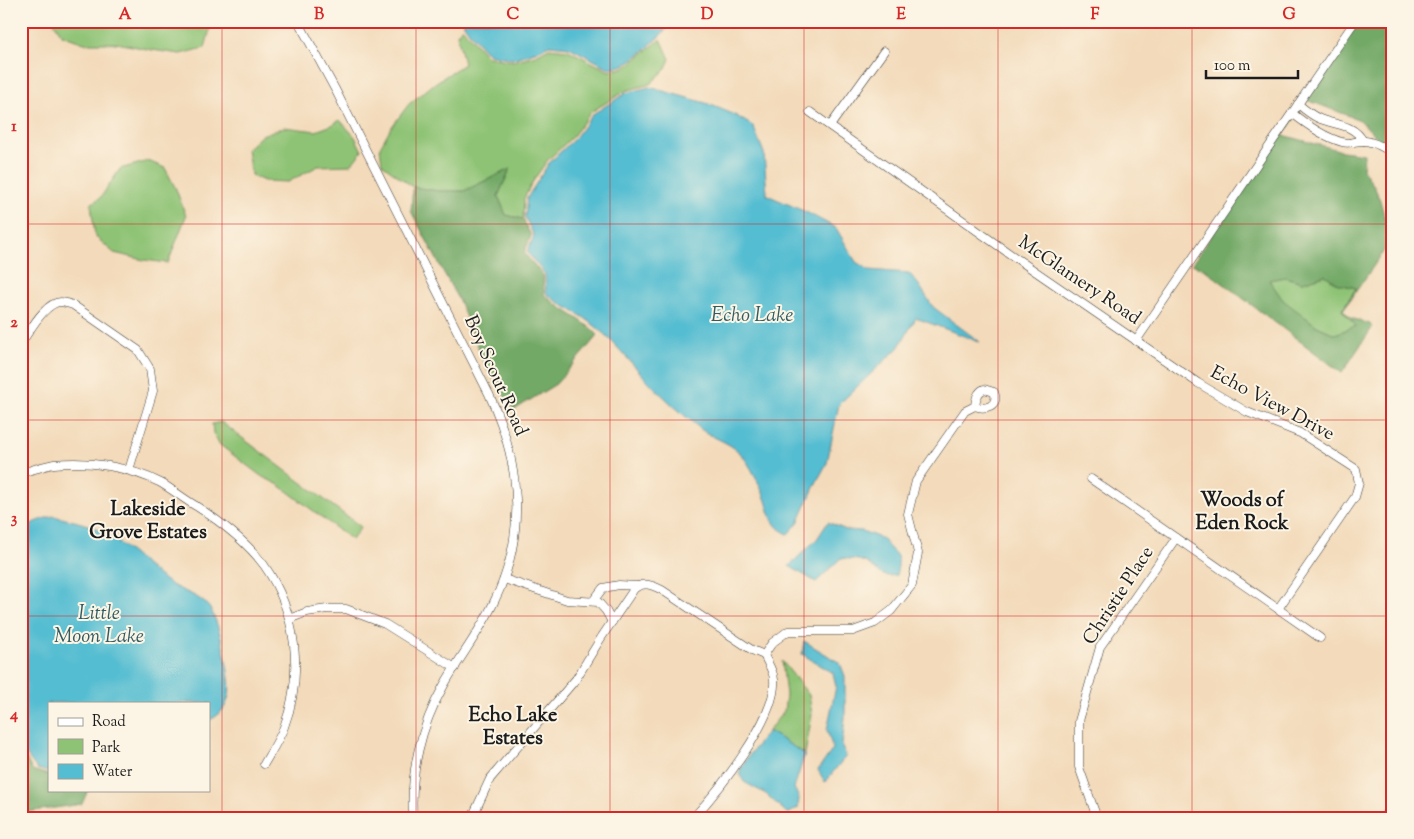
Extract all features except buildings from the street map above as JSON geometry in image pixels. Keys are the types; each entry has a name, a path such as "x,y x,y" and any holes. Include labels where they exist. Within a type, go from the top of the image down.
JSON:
{"street":[{"name":"Boy Scout Road","path":"298,21 336,91 473,360 504,430 513,466 516,499 514,540 504,579 491,609 433,706 422,737 414,776 413,818"},
{"name":"McGlamery Road","path":"810,112 1136,341 1355,21"},
{"path":"830,126 884,51"},
{"path":"1298,104 1318,118 1349,126 1359,134 1363,141"},
{"path":"1292,113 1306,124 1333,139 1345,143 1363,141 1393,154"},
{"path":"21,342 46,309 53,304 61,302 73,305 138,350 150,369 153,391 129,470"},
{"name":"Echo View Drive","path":"1136,341 1198,384 1247,412 1300,433 1356,469 1359,483 1355,496 1278,609"},
{"path":"764,654 772,643 788,631 853,631 875,623 891,611 912,585 918,553 908,514 916,481 965,412 975,406"},
{"path":"21,473 53,464 91,463 129,470 168,488 220,522 248,547 263,565 280,592 289,619 296,654 294,693 284,728 264,764"},
{"path":"1091,479 1320,638"},
{"name":"Christie Place","path":"1097,818 1080,767 1079,721 1100,647 1176,538"},
{"path":"504,579 567,600 593,601 604,607 612,622"},
{"path":"593,601 603,588 619,585 637,586 646,584 662,590 752,650 764,654 774,679 772,700 759,730 713,796 693,818"},
{"path":"472,818 490,779 576,679 637,586"},
{"path":"289,619 307,612 346,608 384,624 455,668"},
{"path":"1383,818 1393,804"}],"green space":[{"path":"53,21 211,21 205,48 180,54 117,43 84,43 62,35"},
{"path":"1359,21 1393,21 1393,145 1381,142 1360,120 1307,100 1283,135 1342,151 1364,154 1363,169 1380,200 1391,241 1343,310 1351,318 1370,324 1372,328 1342,373 1204,269 1192,264","holes":["1325,275 1338,284 1356,288 1342,310 1356,326 1335,334 1317,326 1283,300 1269,280 1285,277 1302,282"]},
{"path":"462,27 488,57 513,61 536,55 549,48 568,50 609,71 626,67 661,39 670,59 665,70 650,84 625,91 591,112 573,136 547,161 535,178 524,198 523,219 506,215 498,196 510,169 464,191 438,191 413,187 382,164 380,147 390,129 409,104 435,83 464,64 457,34"},
{"path":"340,120 355,137 362,151 351,165 318,166 288,182 264,181 251,175 247,149 262,135 284,127 316,131"},
{"path":"148,161 165,168 176,189 186,216 168,263 114,253 95,236 91,204 101,197 120,169"},
{"path":"510,169 498,196 506,215 523,219 531,236 524,253 543,275 544,294 598,335 556,384 514,410 487,369 460,303 411,211 413,187 438,191 464,191"},
{"path":"1325,275 1338,284 1357,288 1342,310 1356,326 1335,334 1317,326 1283,301 1269,280 1285,277 1302,282"},
{"path":"221,422 361,527 352,540 279,485 261,476 220,445 213,433 212,424"},
{"path":"782,661 809,695 812,715 805,754 768,731 784,711 786,695"},
{"path":"21,748 32,770 48,775 48,792 87,792 82,804 21,813"}],"water":[{"path":"462,21 675,21 644,51 625,65 609,68 569,47 549,45 535,52 512,59 489,54 472,36"},
{"name":"Echo Lake","path":"649,87 706,103 733,114 753,126 764,153 767,195 836,228 856,262 869,270 909,273 933,307 980,342 916,318 898,348 839,404 827,463 798,523 788,534 774,523 758,481 741,454 697,426 660,394 598,329 585,318 546,293 545,274 527,252 534,236 525,217 527,198 549,163 575,138 593,114 626,93"},
{"name":"Little Moon Lake","path":"54,516 95,528 115,540 172,585 200,599 208,606 219,630 230,686 226,704 219,714 210,720 210,702 48,702 48,772 37,769 26,754 21,738 21,533 24,529 40,520"},
{"path":"828,522 846,530 862,531 883,539 896,554 898,567 896,575 886,576 863,561 841,558 816,582 789,566 817,539"},
{"path":"804,641 840,663 845,676 845,717 842,746 846,756 825,782 818,770 833,749 827,730 836,686 833,673 802,654"},
{"path":"768,731 805,754 794,788 799,798 798,808 788,814 766,794 744,782 739,773 745,761"}],"district":[{"name":"Woods of Eden Rock","path":"1242,512"},
{"name":"Lakeside Grove Estates","path":"148,522"},
{"name":"Echo Lake Estates","path":"513,728"}]}
